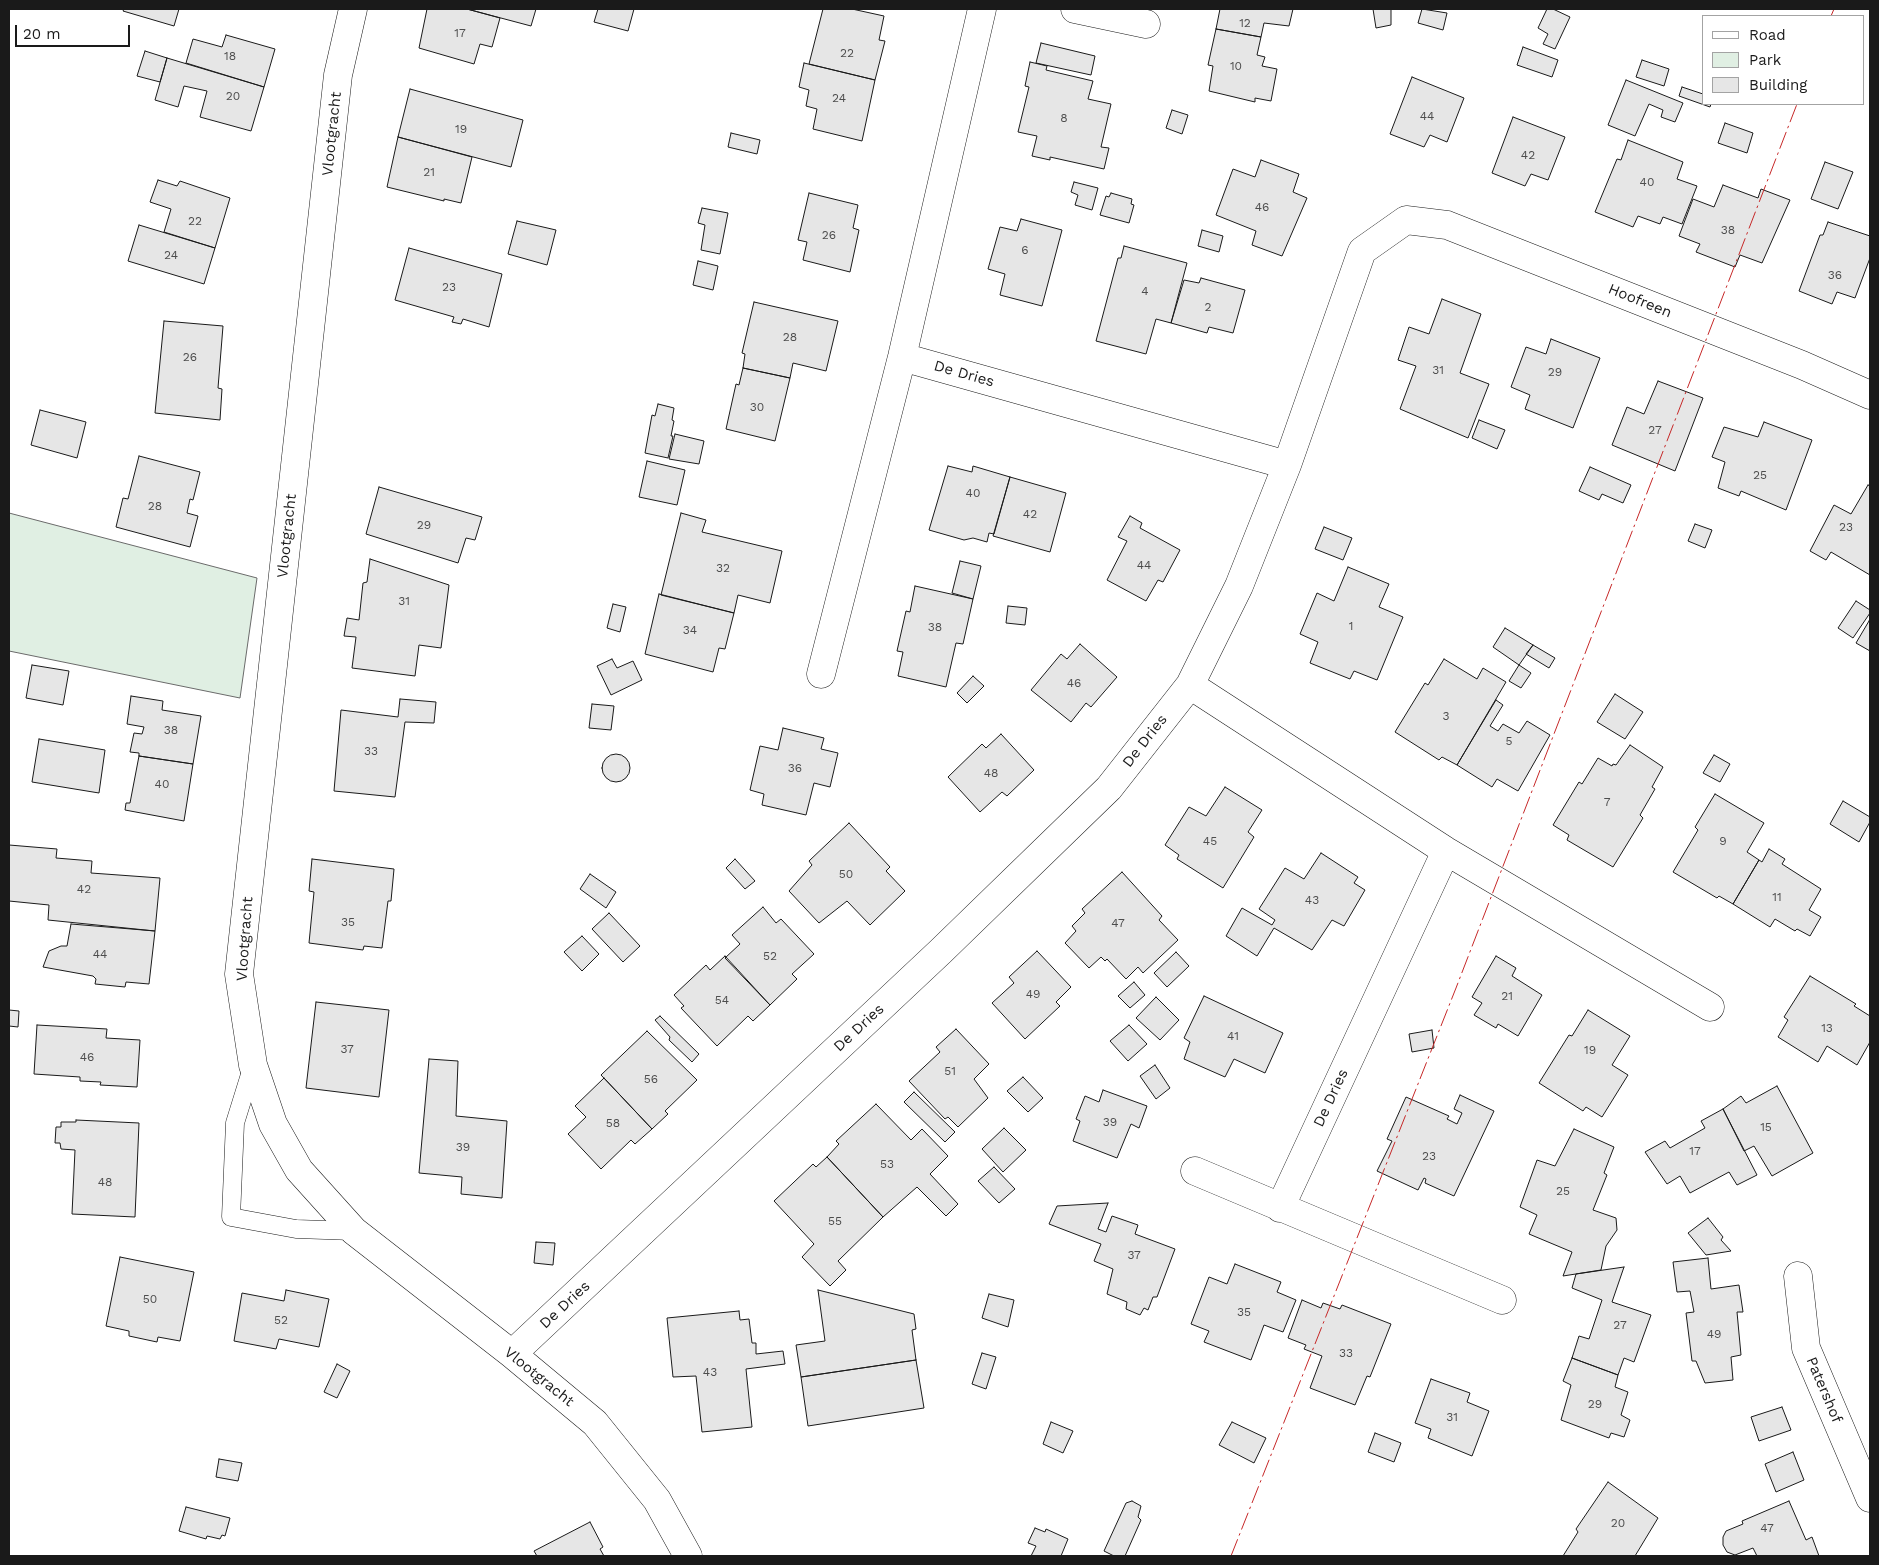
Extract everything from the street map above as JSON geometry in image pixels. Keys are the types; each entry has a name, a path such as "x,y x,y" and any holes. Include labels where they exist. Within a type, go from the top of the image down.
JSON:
{"street":[{"name":"Vlootgracht","path":"353,9 338,75 239,974 253,1065 273,1124 299,1170 354,1231 512,1354 595,1423 657,1500 688,1556"},
{"path":"821,674 902,357 982,9"},
{"path":"1075,9 1146,24"},
{"name":"De Dries","path":"512,1354 941,951 1109,788 1190,685 1239,586 1287,465 1362,251 1406,220"},
{"name":"Hoofreen","path":"1406,220 1447,225 1802,365 1870,395"},
{"name":"De Dries","path":"902,357 1287,465"},
{"path":"1190,685 1446,851 1710,1007"},
{"name":"De Dries","path":"1280,1208 1446,851"},
{"path":"1195,1171 1502,1300"},
{"name":"Patershof","path":"1798,1276 1806,1348 1870,1498"}],"lane":[{"name":"Vlootgracht","path":"253,1065 235,1123 232,1217 296,1229 354,1231"}],"green space":[{"path":"9,513 257,578 240,698 9,651"}],"building":[{"path":"124,9 179,9 174,26 123,11"},
{"path":"427,9 467,9 500,18 492,47 480,44 474,64 419,48"},
{"path":"467,9 536,9 531,26"},
{"path":"598,9 634,9 628,31 594,22"},
{"path":"823,9 852,9 884,16 879,40 885,41 875,80 809,64"},
{"path":"1220,9 1293,9 1289,26 1264,23 1261,37 1216,29"},
{"path":"1373,9 1391,9 1391,25 1376,28"},
{"path":"1422,9 1447,13 1443,30 1418,23"},
{"path":"1547,9 1553,9 1570,17 1555,49 1543,44 1548,34 1538,28"},
{"path":"1216,29 1261,37 1257,55 1265,57 1262,66 1277,69 1271,101 1255,98 1255,102 1209,91 1213,66 1208,65"},
{"path":"226,35 275,49 264,87 186,63 193,39 222,47"},
{"path":"1041,43 1095,56 1091,75 1036,63"},
{"path":"1523,47 1558,60 1552,77 1517,65"},
{"path":"145,51 167,58 160,82 137,76"},
{"path":"167,58 264,87 251,131 200,117 207,91 184,86 178,107 155,100"},
{"path":"1642,60 1669,69 1664,86 1636,77"},
{"path":"1030,62 1047,66 1046,70 1093,81 1088,99 1111,104 1101,147 1109,148 1104,169 1050,157 1050,160 1032,156 1037,136 1018,132 1029,87 1025,86"},
{"path":"804,63 875,80 862,141 813,129 817,109 806,106 809,90 799,87"},
{"path":"1412,77 1464,98 1447,142 1430,135 1424,147 1390,134"},
{"path":"1626,80 1683,103 1675,122 1661,117 1663,110 1649,104 1635,136 1608,125"},
{"path":"1682,87 1702,94 1702,104 1679,96"},
{"path":"410,89 523,120 511,167 398,137"},
{"path":"1172,110 1188,115 1182,134 1166,128"},
{"path":"1513,117 1565,137 1548,180 1531,174 1525,186 1492,173"},
{"path":"1725,123 1753,133 1747,153 1718,143"},
{"path":"731,133 760,140 757,154 728,147"},
{"path":"398,137 472,157 461,203 444,199 444,201 387,187"},
{"path":"1628,140 1683,162 1677,179 1697,186 1682,224 1663,217 1660,224 1638,216 1633,227 1595,212 1617,159 1621,160"},
{"path":"1261,160 1299,174 1293,192 1307,198 1282,256 1252,245 1256,231 1216,215 1233,169 1255,177"},
{"path":"1825,162 1853,172 1838,209 1811,199"},
{"path":"158,180 177,186 180,181 230,198 215,248 164,232 171,209 150,202"},
{"path":"1074,182 1098,188 1092,210 1075,205 1078,195 1071,192"},
{"path":"1723,185 1758,198 1761,189 1790,200 1762,263 1740,255 1735,267 1696,252 1700,244 1679,236 1693,199 1714,207"},
{"path":"809,193 858,205 853,228 859,230 850,272 803,260 807,242 798,240"},
{"path":"1111,193 1132,199 1131,204 1134,205 1129,223 1100,215 1106,196 1109,197"},
{"path":"702,208 728,213 720,254 701,250 705,225 698,223"},
{"path":"1021,219 1062,230 1042,306 1000,295 1005,274 988,269 1000,227 1017,231"},
{"path":"517,221 556,230 547,265 508,254"},
{"path":"1828,222 1870,236 1870,258 1855,298 1837,292 1832,304 1799,291 1820,235 1823,235"},
{"path":"139,225 215,248 204,284 128,261"},
{"path":"1202,230 1223,236 1219,252 1198,246"},
{"path":"1124,246 1187,263 1171,323 1156,319 1146,354 1096,341 1118,258 1121,258"},
{"path":"409,248 502,274 489,327 463,319 461,324 452,322 454,317 395,300"},
{"path":"698,261 718,266 713,290 693,285"},
{"path":"1201,278 1245,290 1233,333 1209,327 1207,333 1171,323 1184,280 1199,283"},
{"path":"1442,299 1481,314 1460,373 1489,384 1468,438 1400,409 1416,366 1398,360 1409,327 1429,334"},
{"path":"754,302 838,321 826,371 793,363 790,378 743,368 745,354 742,353"},
{"path":"164,321 223,326 218,388 222,389 220,420 155,413"},
{"path":"1551,339 1600,358 1573,428 1525,409 1530,395 1511,387 1526,347 1546,354"},
{"path":"743,368 790,378 775,441 726,429 736,384 739,385"},
{"path":"1658,381 1703,398 1675,471 1612,445 1627,407 1644,414"},
{"path":"658,404 674,408 671,436 673,436 668,458 645,453 652,415 655,416"},
{"path":"40,410 86,422 77,458 31,445"},
{"path":"1479,420 1505,430 1497,449 1472,438"},
{"path":"1764,422 1812,440 1786,510 1741,491 1739,496 1718,488 1725,462 1712,457 1724,427 1758,437"},
{"path":"675,434 704,441 699,464 669,459"},
{"path":"139,456 200,472 193,500 190,499 187,513 198,516 190,547 116,527 123,498 128,499"},
{"path":"647,461 685,470 677,505 639,497"},
{"path":"948,466 972,472 973,466 1010,477 994,534 989,533 987,542 973,538 964,540 929,530"},
{"path":"1590,467 1631,485 1623,503 1602,494 1599,500 1579,491"},
{"path":"1010,477 1066,493 1050,552 993,536"},
{"path":"1868,485 1870,486 1870,575 1831,552 1826,560 1810,551 1834,505 1851,514"},
{"path":"379,487 482,517 475,540 466,538 458,563 366,534"},
{"path":"681,513 706,520 702,532 782,551 770,603 738,595 734,613 661,595"},
{"path":"1130,516 1142,523 1140,528 1180,550 1163,582 1158,580 1146,601 1107,580 1127,541 1118,537"},
{"path":"1695,524 1712,530 1705,548 1688,541"},
{"path":"1324,527 1352,538 1343,560 1315,549"},
{"path":"370,559 449,585 441,648 419,645 415,676 352,668 356,637 344,636 347,618 359,620 363,583 367,582"},
{"path":"960,561 981,566 973,599 952,593"},
{"path":"1348,567 1389,584 1379,607 1403,617 1377,680 1354,671 1350,679 1310,663 1318,642 1300,634 1317,593 1334,601"},
{"path":"915,586 973,599 963,644 956,643 946,687 898,676 903,652 897,651 906,611 910,612"},
{"path":"659,594 734,613 725,649 719,648 713,672 645,654"},
{"path":"1856,601 1870,610 1870,613 1853,638 1838,628"},
{"path":"613,604 626,607 620,632 607,628"},
{"path":"1008,606 1027,608 1025,625 1006,623"},
{"path":"1870,622 1870,651 1856,643"},
{"path":"1505,628 1533,645 1519,665 1493,647"},
{"path":"1080,644 1117,677 1091,707 1086,703 1071,722 1031,690 1061,654 1067,659"},
{"path":"1533,645 1555,658 1549,668 1526,654"},
{"path":"612,659 617,668 633,661 642,680 611,695 597,666"},
{"path":"1444,659 1477,679 1483,668 1506,682 1457,765 1442,757 1439,760 1395,732 1425,683 1428,685"},
{"path":"32,665 69,671 63,705 26,698"},
{"path":"1519,665 1531,673 1521,688 1509,681"},
{"path":"973,676 984,686 967,703 957,693"},
{"path":"1615,694 1643,712 1625,739 1597,722"},
{"path":"131,696 163,701 162,710 201,716 193,764 139,756 139,753 130,752 134,733 142,734 144,727 127,724"},
{"path":"400,699 436,702 434,723 405,722 395,797 334,791 341,710 398,717"},
{"path":"1496,700 1503,705 1490,726 1498,731 1503,724 1519,733 1527,721 1550,735 1518,791 1497,779 1492,787 1457,765"},
{"path":"592,704 614,706 611,730 589,728"},
{"path":"783,728 824,738 821,749 838,753 830,787 814,783 806,815 762,805 764,794 750,790 760,746 778,750"},
{"path":"1001,734 1034,770 1007,796 1002,792 980,812 948,777 982,744 986,748"},
{"path":"39,739 105,750 99,793 32,782"},
{"path":"1630,745 1663,767 1652,787 1655,789 1640,815 1643,818 1613,867 1567,840 1569,835 1553,825 1579,782 1582,784 1598,758 1612,766 1613,764 1616,765"},
{"path":"616,754 626,758 630,768 626,778 616,782 606,778 602,768 606,758"},
{"path":"1714,755 1730,764 1720,782 1703,773"},
{"path":"139,756 193,764 184,821 125,810 126,803 130,803"},
{"path":"1225,787 1262,810 1248,832 1254,837 1223,888 1177,859 1179,855 1165,845 1189,807 1206,816"},
{"path":"1715,794 1764,823 1747,852 1759,860 1733,904 1719,896 1717,898 1673,872 1698,830 1695,827"},
{"path":"1843,801 1870,817 1870,822 1859,842 1830,824"},
{"path":"849,823 890,867 886,871 905,891 870,925 847,901 819,923 789,891 812,865 809,861"},
{"path":"9,845 57,849 56,858 92,861 91,873 160,878 155,931 48,920 49,905 9,901"},
{"path":"1769,849 1785,859 1782,864 1821,889 1809,910 1821,917 1810,936 1797,929 1795,931 1775,919 1770,927 1733,904 1759,860 1762,862"},
{"path":"1321,853 1358,877 1354,883 1365,890 1344,926 1332,920 1312,950 1274,928 1257,956 1226,936 1242,908 1272,925 1275,920 1259,909 1285,868 1304,879"},
{"path":"312,859 394,869 391,901 388,901 382,948 364,946 363,950 309,943 314,892 309,891"},
{"path":"735,859 755,881 745,889 726,868"},
{"path":"1122,872 1162,916 1159,920 1178,940 1143,973 1138,967 1126,979 1107,959 1105,961 1101,957 1089,968 1065,943 1076,931 1072,926 1085,913 1082,909"},
{"path":"590,874 616,892 606,908 580,889"},
{"path":"763,907 776,923 781,919 814,954 792,974 797,979 770,1005 725,958 740,944 732,935"},
{"path":"609,913 640,946 623,962 592,929"},
{"path":"71,924 155,931 149,984 126,982 125,987 95,984 96,979 93,976 43,967 49,951 61,946 67,946"},
{"path":"582,936 599,954 582,971 564,952"},
{"path":"1037,951 1071,987 1056,1002 1060,1006 1025,1039 992,1003 1014,983 1009,977"},
{"path":"1176,952 1189,966 1167,987 1154,973"},
{"path":"725,956 770,1005 753,1021 748,1016 717,1046 681,1008 684,1006 674,995 706,965 710,970"},
{"path":"1496,956 1516,968 1512,976 1542,995 1518,1036 1498,1024 1496,1028 1474,1015 1482,1003 1472,997"},
{"path":"1810,976 1856,1004 1854,1006 1870,1016 1870,1042 1857,1065 1827,1046 1818,1062 1778,1037 1788,1020 1784,1017"},
{"path":"1134,982 1145,995 1130,1008 1118,996"},
{"path":"1204,996 1283,1033 1265,1073 1234,1059 1225,1077 1184,1059 1190,1042 1184,1038"},
{"path":"1156,997 1179,1020 1160,1040 1136,1018"},
{"path":"316,1002 389,1010 379,1097 306,1088"},
{"path":"9,1010 19,1011 18,1027 9,1026"},
{"path":"1588,1010 1630,1036 1612,1065 1628,1075 1602,1117 1586,1107 1583,1111 1539,1083 1569,1035 1572,1036"},
{"path":"660,1016 699,1054 692,1062 669,1040 670,1037 655,1020"},
{"path":"37,1025 107,1029 106,1038 140,1040 137,1087 100,1085 101,1082 80,1081 80,1077 34,1074"},
{"path":"1129,1025 1147,1044 1128,1061 1110,1041"},
{"path":"956,1029 989,1064 974,1079 988,1098 958,1127 948,1117 945,1119 909,1081 940,1052 936,1047"},
{"path":"1432,1030 1434,1048 1412,1052 1409,1034"},
{"path":"647,1031 697,1080 665,1111 668,1114 652,1129 601,1075"},
{"path":"429,1059 458,1061 456,1116 507,1121 502,1198 461,1194 462,1177 419,1173"},
{"path":"1155,1065 1170,1088 1156,1099 1140,1076"},
{"path":"1023,1077 1043,1098 1028,1112 1007,1091"},
{"path":"604,1078 652,1129 635,1144 631,1140 601,1169 568,1134 586,1117 575,1106"},
{"path":"1777,1086 1813,1153 1772,1176 1754,1146 1744,1151 1723,1109 1741,1096 1746,1103"},
{"path":"1103,1090 1147,1106 1139,1128 1131,1124 1117,1158 1073,1141 1080,1121 1076,1119 1085,1096 1099,1102"},
{"path":"914,1092 955,1132 945,1142 904,1102"},
{"path":"1460,1095 1494,1111 1454,1196 1425,1183 1426,1179 1424,1178 1418,1190 1377,1171 1392,1141 1387,1139 1406,1097 1449,1116 1447,1119 1457,1124 1462,1113 1454,1109"},
{"path":"876,1104 911,1140 922,1129 948,1156 930,1174 958,1204 946,1216 917,1187 883,1217 827,1157 839,1144 836,1141"},
{"path":"1723,1109 1757,1175 1737,1185 1729,1172 1690,1193 1680,1176 1667,1184 1645,1152 1665,1141 1670,1148 1705,1128 1701,1121"},
{"path":"76,1120 139,1123 135,1217 72,1214 75,1150 61,1149 60,1143 55,1143 56,1127 61,1127 61,1122 76,1122"},
{"path":"1004,1128 1026,1150 1003,1172 982,1149"},
{"path":"1574,1129 1614,1147 1604,1173 1607,1175 1593,1210 1616,1218 1617,1230 1606,1246 1601,1270 1563,1276 1572,1252 1529,1234 1537,1215 1520,1207 1537,1160 1555,1166"},
{"path":"827,1157 883,1217 838,1261 846,1270 830,1286 802,1257 814,1244 774,1201 813,1164 816,1167"},
{"path":"994,1167 1015,1189 999,1203 978,1181"},
{"path":"1108,1203 1098,1229 1106,1232 1112,1216 1138,1225 1135,1234 1175,1249 1157,1297 1153,1297 1148,1310 1144,1308 1140,1315 1126,1309 1127,1302 1107,1294 1113,1269 1094,1261 1101,1244 1049,1224 1057,1206"},
{"path":"1708,1218 1723,1237 1721,1240 1731,1251 1706,1255 1688,1233"},
{"path":"536,1242 555,1243 553,1265 534,1263"},
{"path":"120,1257 194,1272 180,1341 158,1337 157,1342 129,1336 129,1331 106,1326"},
{"path":"1708,1258 1711,1289 1739,1285 1743,1312 1737,1312 1741,1355 1731,1357 1733,1380 1705,1383 1696,1361 1692,1361 1686,1313 1694,1312 1690,1291 1677,1292 1673,1262"},
{"path":"1235,1264 1281,1282 1277,1292 1296,1300 1283,1332 1264,1325 1251,1360 1204,1342 1209,1331 1191,1324 1209,1277 1227,1284"},
{"path":"1624,1267 1612,1302 1651,1315 1634,1362 1624,1358 1618,1375 1572,1358 1579,1336 1589,1339 1602,1300 1572,1288 1576,1274"},
{"path":"286,1290 329,1299 319,1347 279,1339 276,1349 234,1341 242,1293 284,1301"},
{"path":"818,1290 914,1314 916,1329 912,1330 916,1360 801,1377 796,1345 825,1341"},
{"path":"989,1294 1014,1300 1008,1327 982,1318"},
{"path":"1302,1300 1321,1308 1323,1303 1340,1309 1342,1305 1391,1324 1370,1377 1367,1376 1355,1405 1310,1388 1322,1356 1304,1349 1306,1345 1288,1338"},
{"path":"739,1311 740,1320 749,1319 752,1343 756,1343 756,1354 783,1351 785,1364 746,1369 752,1427 702,1432 696,1376 673,1377 667,1318"},
{"path":"982,1353 996,1357 986,1389 972,1384"},
{"path":"1572,1358 1618,1375 1615,1387 1628,1392 1621,1415 1630,1420 1624,1437 1611,1433 1609,1438 1561,1420 1571,1385 1563,1381"},
{"path":"916,1360 924,1408 808,1426 801,1377"},
{"path":"337,1364 350,1371 337,1398 324,1392"},
{"path":"1431,1379 1470,1393 1467,1402 1489,1411 1472,1456 1428,1438 1431,1429 1415,1423"},
{"path":"1782,1407 1791,1430 1759,1441 1751,1417"},
{"path":"1051,1422 1073,1431 1063,1453 1043,1444"},
{"path":"1232,1422 1266,1438 1254,1463 1219,1445"},
{"path":"1375,1433 1401,1443 1394,1462 1368,1452"},
{"path":"1793,1452 1804,1480 1776,1492 1765,1464"},
{"path":"219,1459 242,1463 238,1481 216,1477"},
{"path":"1608,1482 1658,1518 1635,1556 1563,1556 1578,1532 1576,1529"},
{"path":"1132,1501 1141,1506 1138,1517 1141,1520 1125,1556 1114,1556 1104,1551 1126,1503"},
{"path":"1789,1501 1806,1540 1812,1537 1819,1556 1757,1556 1753,1548 1735,1555 1727,1552 1723,1545 1723,1537 1726,1531 1743,1524 1742,1521"},
{"path":"186,1507 230,1518 225,1536 222,1535 220,1539 207,1536 206,1539 179,1531"},
{"path":"590,1522 603,1547 600,1549 604,1556 537,1556 534,1551"},
{"path":"1035,1528 1045,1532 1046,1529 1068,1539 1061,1556 1031,1556 1036,1546 1028,1543"}],"power":[{"path":"1831,15 1834,9"},
{"path":"1231,1556 1456,988 1797,105"}]}
